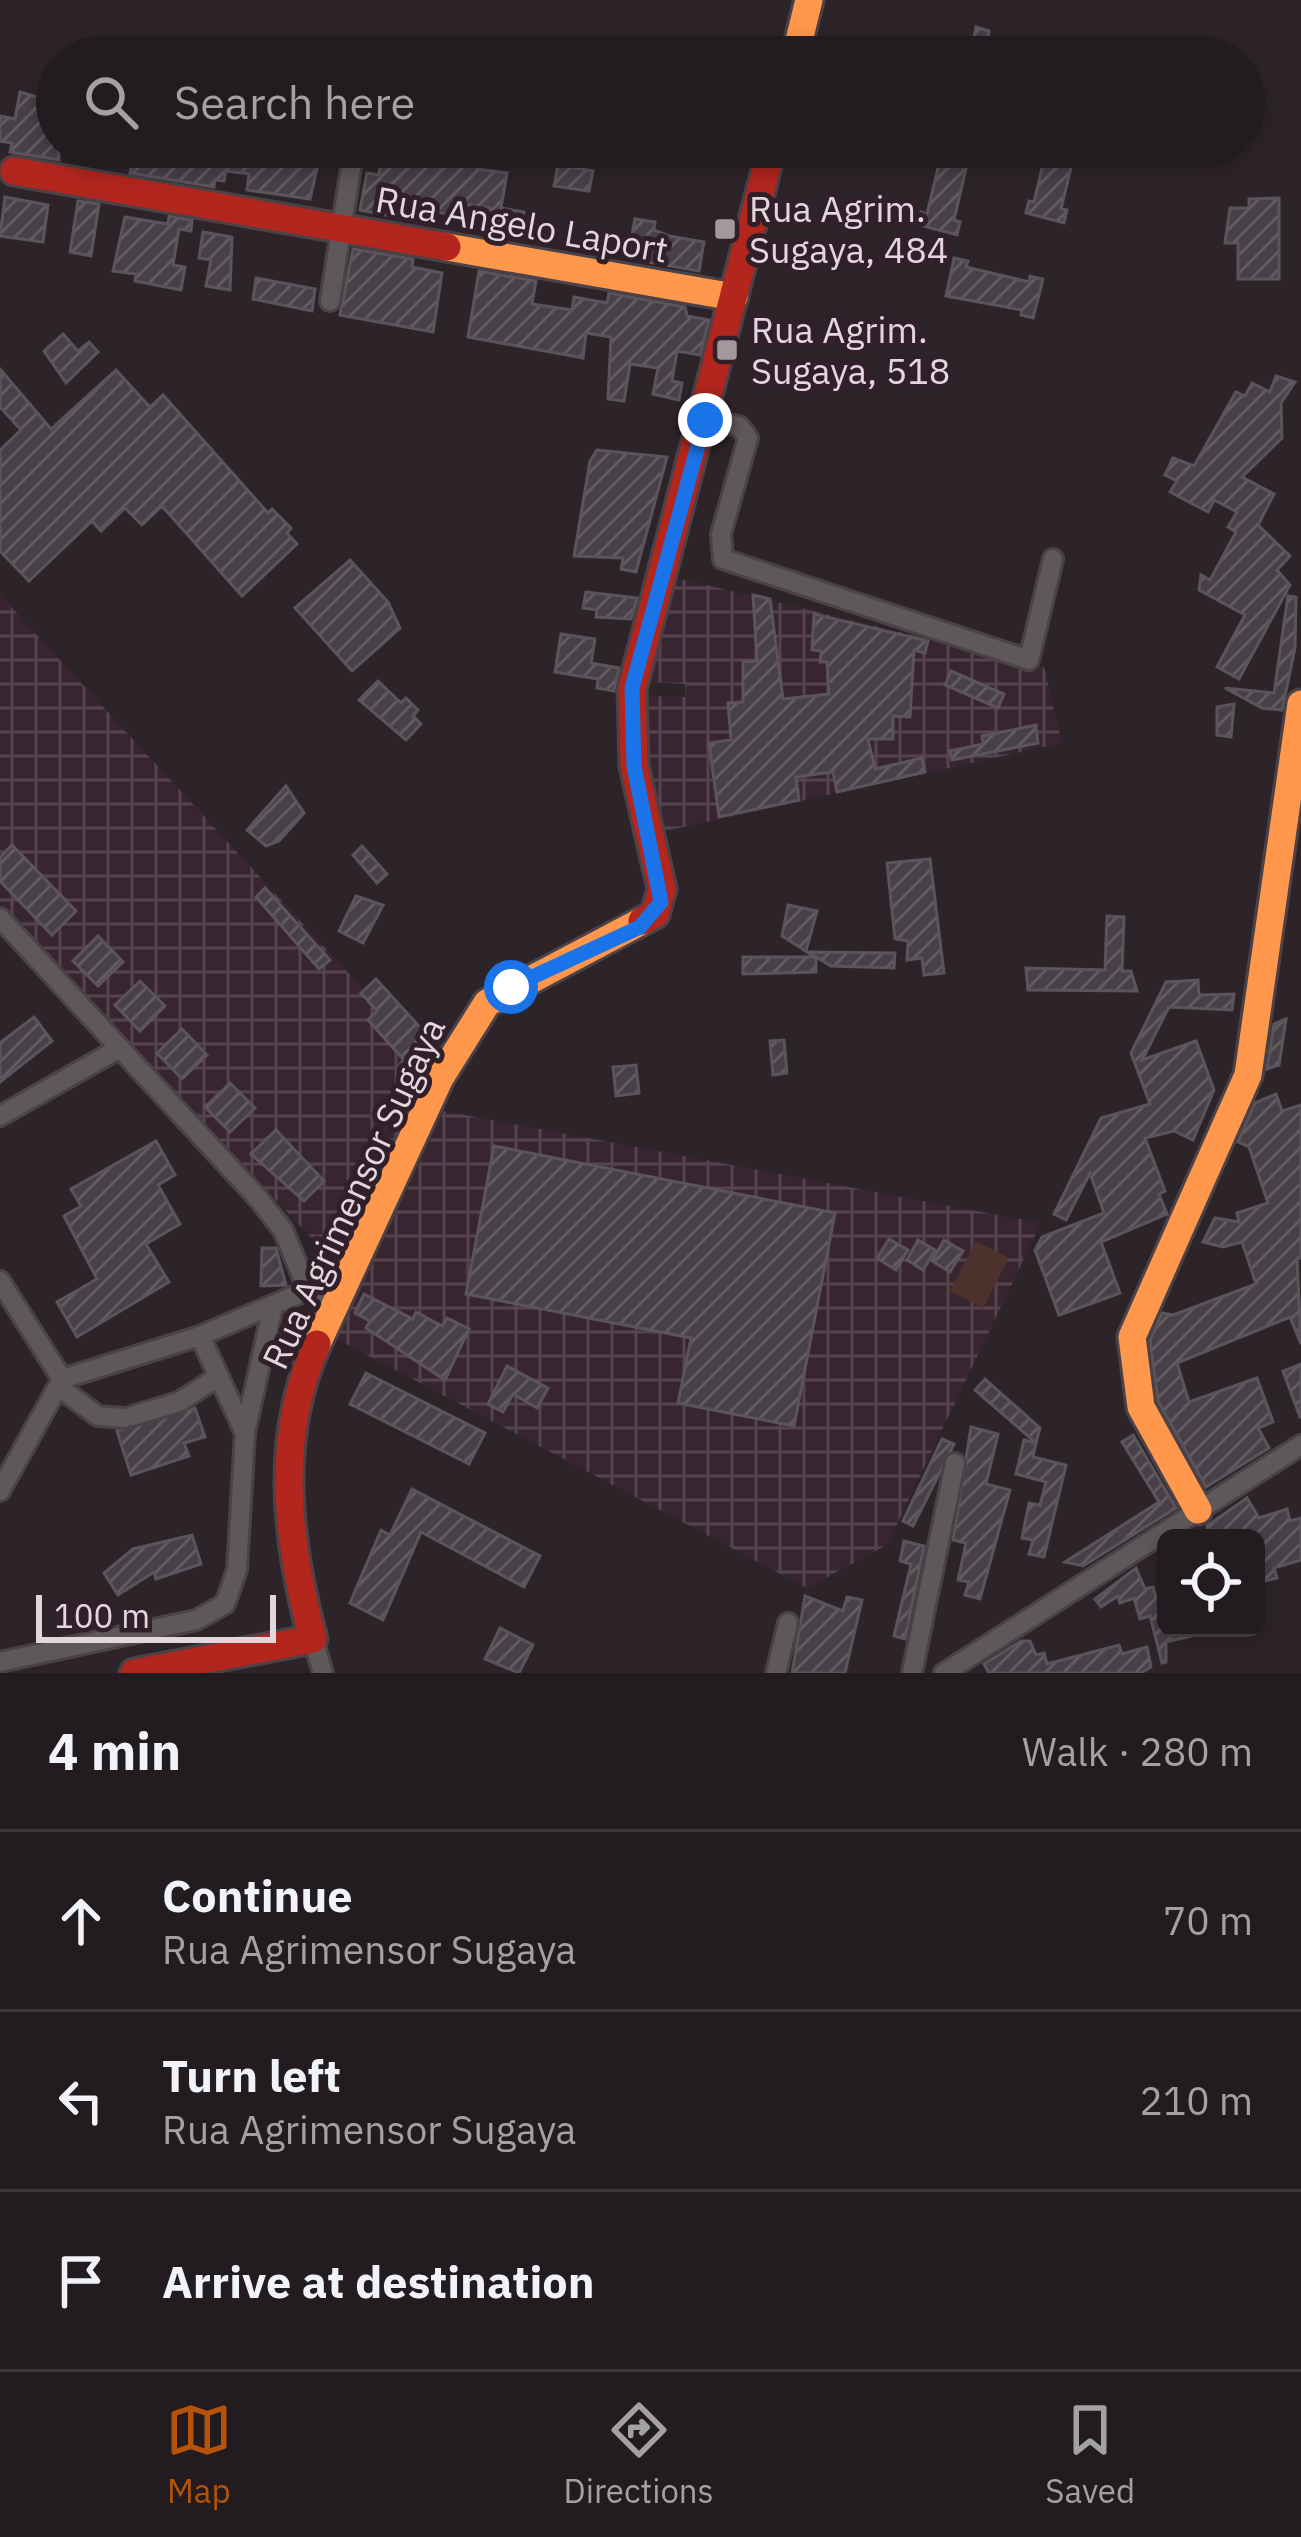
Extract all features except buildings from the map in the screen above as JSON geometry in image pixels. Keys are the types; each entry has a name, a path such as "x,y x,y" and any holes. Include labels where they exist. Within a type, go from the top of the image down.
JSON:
{"main road":[{"path":"800,36 809,0"},
{"name":"Rua Agrimensor Sugaya","path":"313,1639 294,1568 286,1469 322,1296 472,1020 511,987 640,927 656,914 662,889 634,766 632,688 767,168"},
{"name":"Rua Angelo Laport","path":"14,171 734,297"},
{"path":"1198,1510 1138,1407 1129,1363 1132,1337 1248,1075 1301,704"},
{"path":"134,1673 313,1639"}],"street":[{"path":"330,301 351,168"},
{"path":"705,420 740,427 748,438 722,534 723,559 1029,660 1054,559"},
{"path":"0,918 270,1214 322,1296 273,1306 61,1383 0,1491"},
{"path":"0,1116 120,1048"},
{"path":"0,1281 61,1383 98,1417 128,1417 179,1402 218,1377"},
{"path":"0,1662 196,1620 225,1604 237,1570 245,1433 273,1306"},
{"path":"200,1336 245,1433"},
{"path":"944,1673 1301,1445"},
{"path":"912,1673 955,1463"},
{"path":"776,1673 788,1623"},
{"name":"Rua Agrimensor Sugaya","path":"313,1639 323,1673"}],"shaded area":[{"path":"677,578 1044,667 1062,743 661,832 643,712 647,696 685,697 685,684 651,682"},
{"path":"0,595 435,1067 336,1264 0,905"},
{"path":"444,1111 1041,1223 887,1545 807,1588 337,1339"},
{"path":"976,1241 1009,1258 983,1308 950,1291"}],"traffic: slow":[{"path":"800,36 809,0"},
{"path":"447,247 734,297"},
{"path":"1198,1510 1141,1407 1132,1337 1248,1075 1301,704"},
{"path":"317,1344 440,1078 487,1003 642,921"}],"traffic: jam":[{"path":"642,921 655,914 662,889 634,766 632,689 767,168"},
{"path":"14,171 447,247"},
{"path":"134,1673 313,1639 297,1565 289,1490 295,1416 317,1344"}],"place":[{"name":"Rua Agrim. Sugaya, 484","path":"725,229"},
{"name":"Rua Agrim. Sugaya, 518","path":"727,350"}],"route":[{"path":"511,987 640,927 656,914 661,902 634,766 632,688 705,420"}]}
